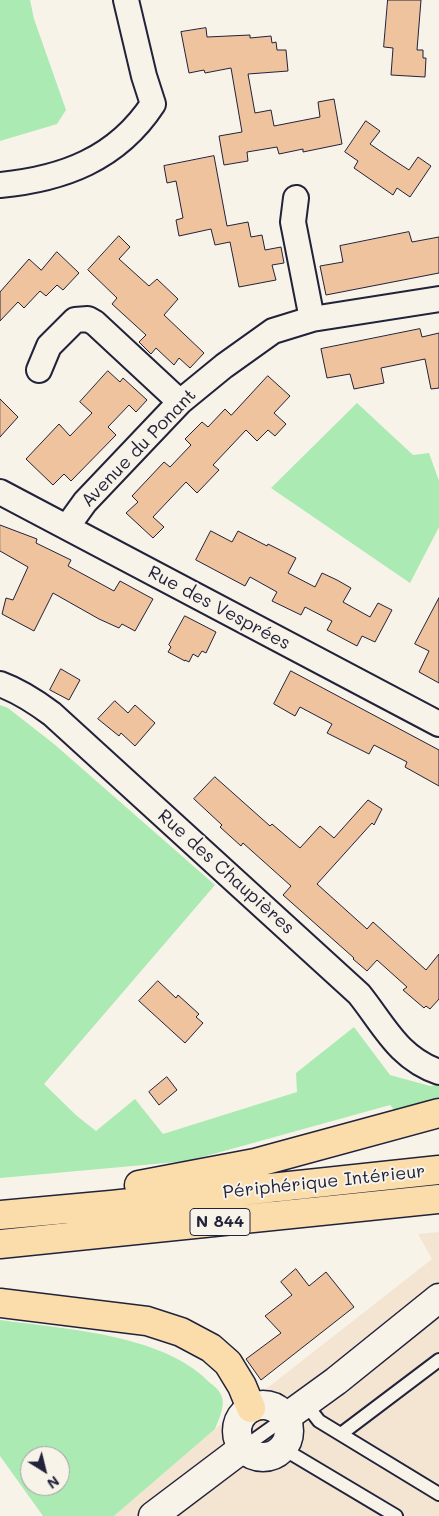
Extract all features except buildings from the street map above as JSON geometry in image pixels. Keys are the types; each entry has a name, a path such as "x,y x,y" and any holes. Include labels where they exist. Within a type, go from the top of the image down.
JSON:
{"highway":[{"path":"111,1205 140,1184 255,1163 439,1113"},
{"name":"Périphérique Intérieur","path":"0,1214 111,1205 439,1170"},
{"name":"N 844","path":"0,1244 439,1199"},
{"path":"0,1303 147,1321 181,1332 212,1348 228,1363 242,1386 251,1408"}],"street":[{"path":"0,185 54,176 73,170 96,158 127,135 144,118 154,104 144,76 126,0"},
{"path":"296,198 293,222 312,319"},
{"name":"Avenue du Ponant","path":"67,527 85,502 180,402 224,366 274,331 312,319 439,299"},
{"path":"39,370 49,346 75,320 88,319 95,323 180,402"},
{"name":"Rue des Vesprées","path":"0,492 439,724"},
{"name":"Rue des Chaupières","path":"0,684 26,696 52,714 359,994 397,1046 421,1064 439,1072"},
{"path":"295,1410 258,1405 244,1412 237,1426 237,1434 243,1448 259,1456 276,1453 286,1442 295,1410 336,1381 439,1298"},
{"path":"153,1516 243,1448"}],"lane":[{"path":"341,1434 439,1360"},
{"path":"243,1448 295,1410 319,1421 439,1494"},
{"path":"282,1448 396,1516"}],"shaded area":[{"path":"439,1232 439,1516 114,1516 215,1429 432,1259 418,1234"}],"green space":[{"path":"0,0 30,0 34,19 66,110 57,124 0,141"},
{"path":"357,403 413,455 429,453 439,481 439,527 410,583 271,488"},
{"path":"0,705 8,708 54,744 215,885 44,1084 77,1116 96,1131 135,1099 163,1134 297,1092 296,1073 354,1027 390,1075 430,1086 439,1085 439,1101 397,1113 390,1105 188,1161 0,1178"},
{"path":"0,1320 111,1336 166,1353 189,1366 215,1387 222,1397 222,1411 215,1429 114,1516 43,1516 29,1496 70,1496 70,1446 20,1446 20,1484 0,1456"}]}
